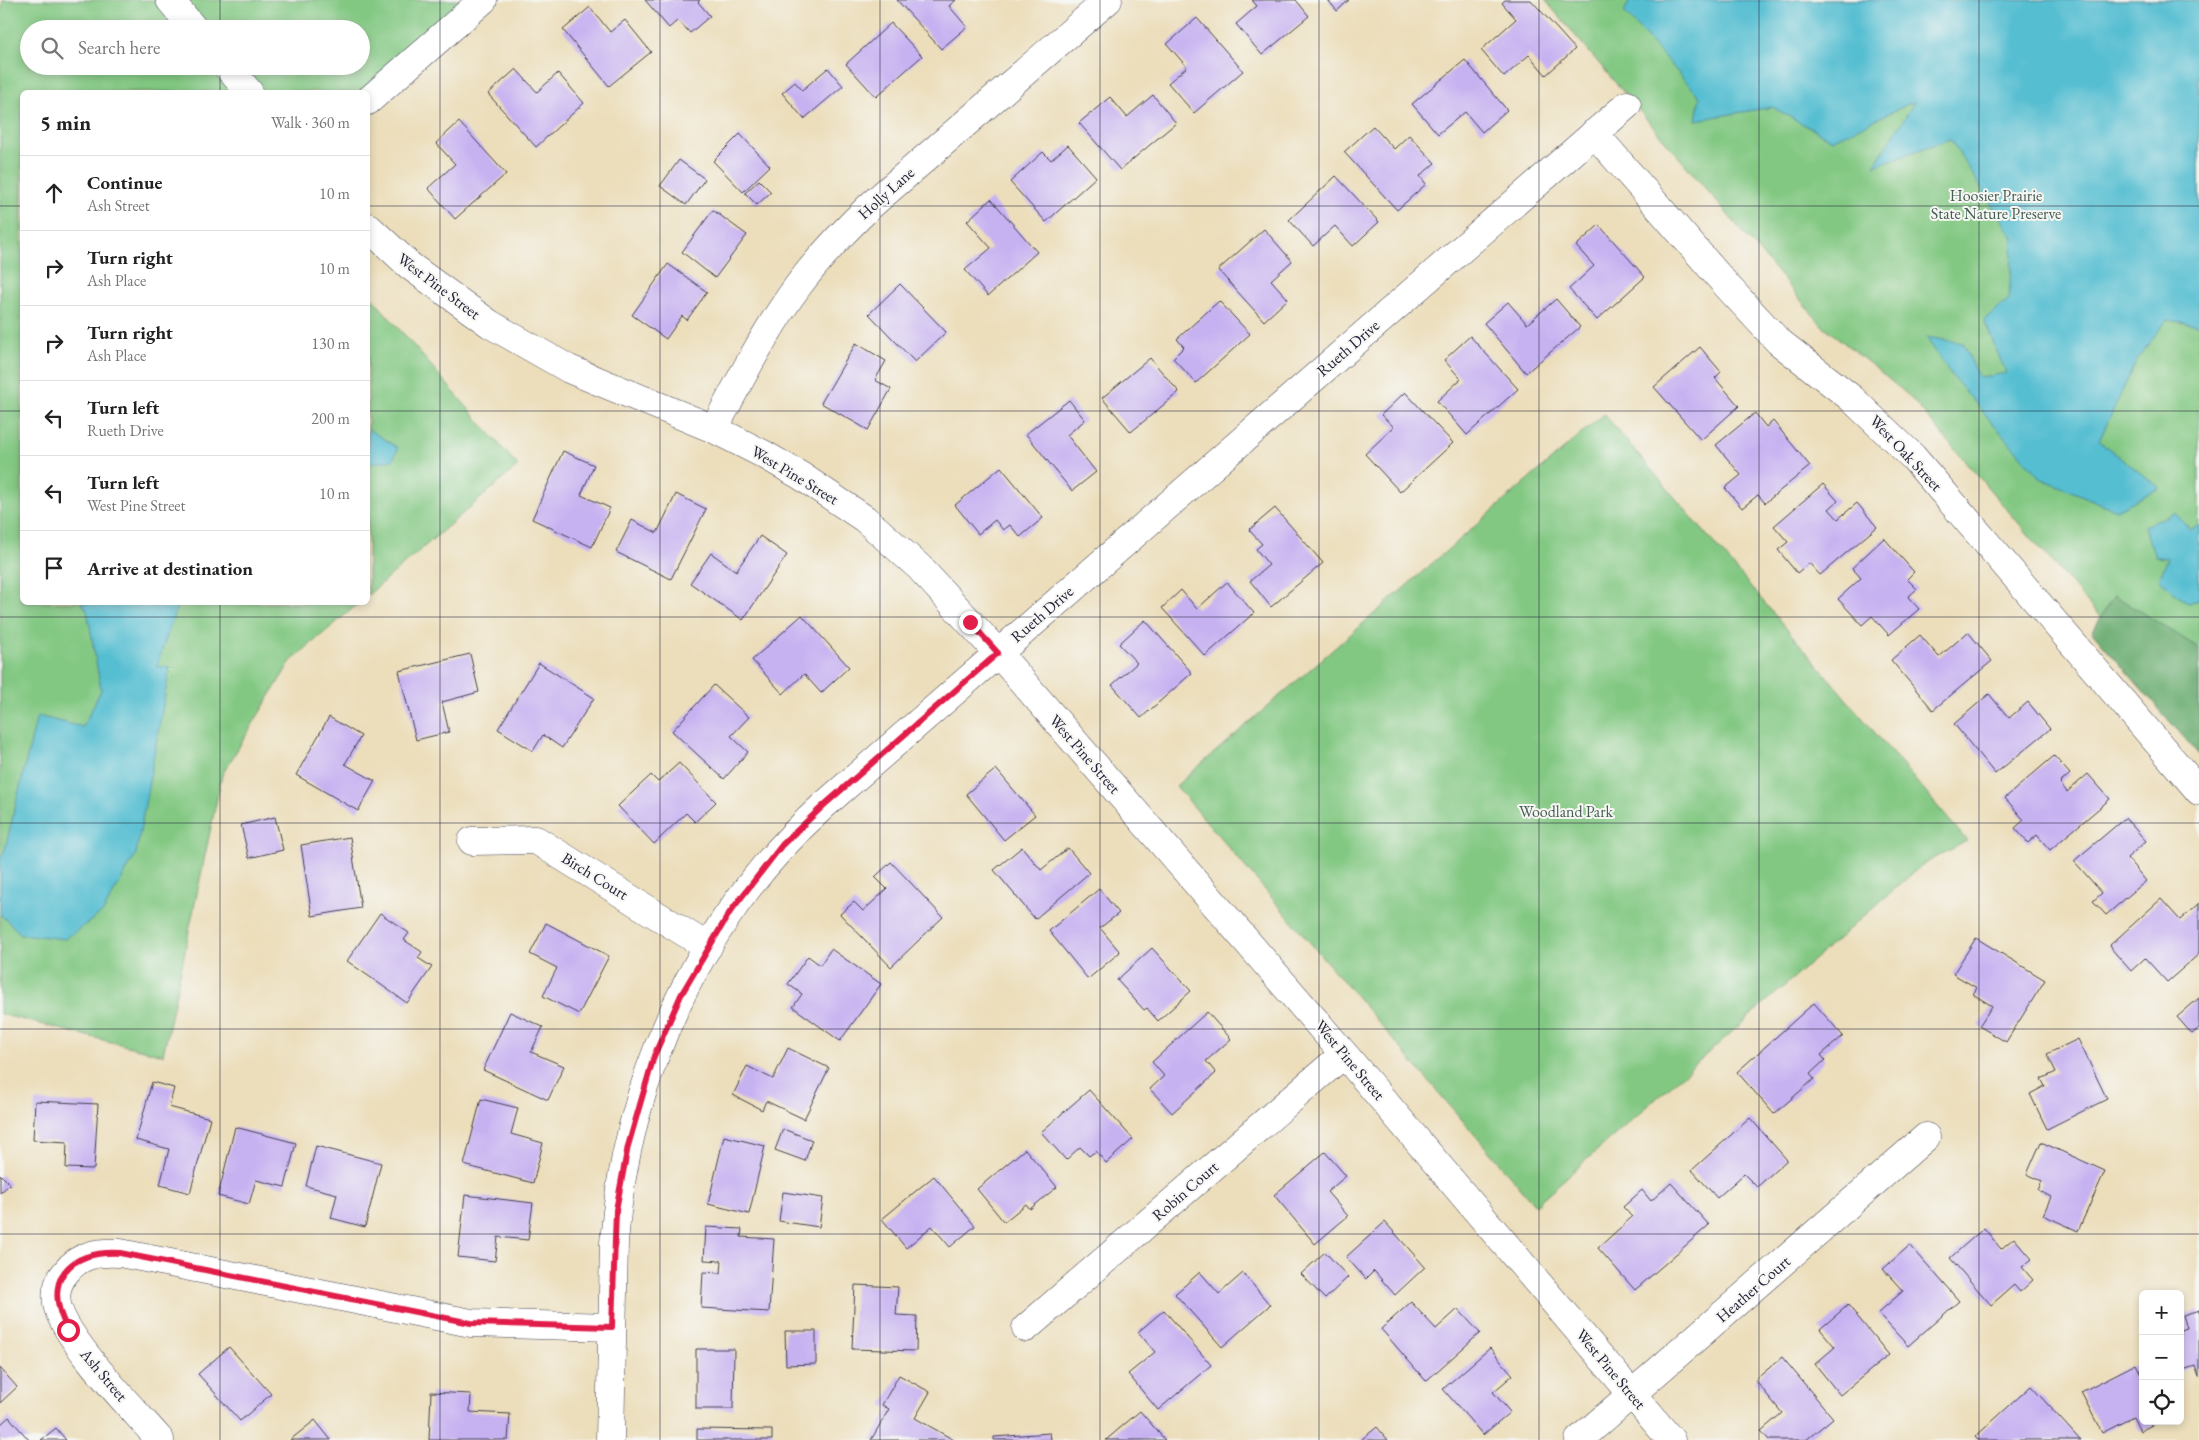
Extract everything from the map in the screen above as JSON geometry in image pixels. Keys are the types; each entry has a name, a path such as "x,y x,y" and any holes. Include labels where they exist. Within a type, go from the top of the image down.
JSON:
{"street":[{"path":"170,0 187,20"},
{"path":"370,99 483,0"},
{"name":"Holly Lane","path":"714,429 770,327 791,296 834,243 870,206 1108,0"},
{"path":"235,75 247,90"},
{"name":"Rueth Drive","path":"610,1440 616,1210 635,1116 654,1056 667,1023 708,947 746,889 789,838 1626,105"},
{"name":"West Oak Street","path":"1594,133 1727,286 1778,341 1851,398 1913,457 2199,791"},
{"name":"West Pine Street","path":"370,229 404,260 448,295 529,348 606,386 714,429 765,454 865,519 919,566 998,653 1344,1054 1671,1440"},
{"name":"Birch Court","path":"472,841 536,840 708,947"},
{"name":"Robin Court","path":"1026,1328 1344,1054"},
{"name":"Heather Court","path":"1580,1440 1926,1137"},
{"name":"Ash Street","path":"160,1440 85,1353 68,1330 60,1314 57,1304 58,1286 62,1277 71,1265 88,1255 102,1252 120,1253 471,1323 612,1327"}],"green space":[{"path":"3,0 483,0 370,90 20,90 20,605 357,605 291,661 222,775 163,1055 0,1014 0,16"},
{"name":"Hoosier Prairie State Nature Preserve","path":"1545,0 2199,0 2199,732 1908,395 1821,324"},
{"path":"370,295 518,466 370,593"},
{"name":"Woodland Park","path":"1604,414 1967,841 1922,865 1535,1205 1176,786"},
{"path":"2114,595 2199,648 2199,755 2092,632"}],"water":[{"path":"1630,0 2199,0 2199,325 2167,320 2137,359 2099,441 2160,488 2116,510 2040,478 1952,376 1926,337 1963,343 1979,378 2006,373 1984,320 2009,299 2013,238 1950,139 1874,166 1915,101 1832,140 1772,107 1696,120 1700,97 1624,12"},
{"path":"370,430 398,448 393,460 370,464"},
{"path":"2175,513 2190,529 2199,525 2199,600 2188,603 2159,579 2168,558 2155,557 2144,526"},
{"path":"83,605 177,605 157,666 170,667 136,854 103,912 65,939 21,934 0,914 0,860 5,849 37,716 83,727 101,690 87,610"}],"building":[{"path":"645,0 700,0 698,2 710,16 690,33 678,20 669,28"},
{"path":"897,0 956,0 949,6 967,27 941,49"},
{"path":"1252,0 1296,0 1309,16 1262,55 1236,24 1257,6"},
{"path":"1328,0 1349,0 1337,11"},
{"path":"1505,0 1531,0 1575,49 1546,75 1529,55 1504,77 1481,50 1516,19 1502,3"},
{"path":"590,7 610,32 625,20 651,52 609,86 563,30"},
{"path":"1197,18 1243,71 1194,113 1168,83 1187,67 1167,44"},
{"path":"891,23 922,56 876,97 846,64"},
{"path":"1465,60 1507,110 1482,132 1465,112 1438,134 1412,104"},
{"path":"828,68 843,86 804,119 782,93 795,82 802,90"},
{"path":"516,69 537,92 558,73 584,103 536,147 488,94"},
{"path":"1153,95 1176,123 1120,170 1079,123 1110,97 1127,117"},
{"path":"459,122 506,174 455,219 428,188 455,164 436,143"},
{"path":"1373,126 1394,149 1409,135 1435,163 1420,176 1426,184 1397,210 1344,152"},
{"path":"740,134 770,166 743,192 713,161"},
{"path":"1068,145 1096,177 1046,222 1010,182 1043,152 1051,160"},
{"path":"679,160 705,179 686,205 660,186"},
{"path":"1336,176 1379,222 1353,246 1335,226 1313,246 1289,220"},
{"path":"759,180 771,192 757,205 745,193"},
{"path":"991,199 1037,252 988,296 965,270 991,248 967,221"},
{"path":"713,210 747,235 715,278 682,252"},
{"path":"1599,225 1645,277 1597,320 1569,289 1594,266 1576,246"},
{"path":"1264,229 1292,261 1271,280 1288,299 1264,321 1218,270"},
{"path":"668,264 707,292 687,320 682,316 666,339 632,315"},
{"path":"900,284 946,332 915,362 869,314"},
{"path":"1556,299 1580,327 1526,373 1484,323 1508,302 1527,324"},
{"path":"1219,301 1250,334 1196,383 1173,358 1184,347 1177,339"},
{"path":"1470,336 1518,389 1467,435 1437,401 1461,379 1444,360"},
{"path":"856,343 886,361 875,380 891,389 868,430 821,403"},
{"path":"1700,347 1721,372 1715,378 1739,406 1701,440 1654,387"},
{"path":"1150,358 1179,392 1131,432 1102,398"},
{"path":"1405,392 1453,443 1400,492 1365,454 1394,427 1381,415"},
{"path":"1069,400 1085,420 1067,435 1096,472 1072,491 1026,434"},
{"path":"1755,413 1766,427 1773,421 1810,466 1765,503 1758,495 1742,508 1725,488 1741,475 1716,445"},
{"path":"563,451 594,465 581,495 610,508 592,547 532,519"},
{"path":"1001,467 1043,518 1020,537 1010,525 1003,530 995,520 978,534 955,505"},
{"path":"1823,484 1838,501 1829,509 1838,519 1857,503 1877,527 1820,575 1809,563 1797,573 1778,550 1788,542 1774,526"},
{"path":"676,494 706,509 671,579 616,552 632,520 657,533"},
{"path":"1275,508 1323,563 1271,607 1250,581 1269,565 1256,549 1262,544 1249,530"},
{"path":"760,536 787,555 743,620 690,583 711,553 736,571"},
{"path":"1884,538 1914,572 1907,579 1917,589 1908,597 1919,609 1889,635 1872,616 1862,625 1838,599 1861,578 1852,568"},
{"path":"1227,582 1254,613 1205,656 1162,608 1181,590 1197,609"},
{"path":"802,615 849,667 821,693 804,674 783,694 752,660"},
{"path":"1145,620 1192,673 1141,718 1112,685 1137,663 1119,644"},
{"path":"1968,632 1992,661 1933,710 1891,660 1920,635 1939,657"},
{"path":"470,654 479,692 442,702 449,732 416,740 399,671"},
{"path":"539,663 594,698 562,748 543,735 533,751 498,729"},
{"path":"714,685 749,717 731,736 748,752 724,779 672,731"},
{"path":"1989,694 2009,718 2028,702 2050,729 1995,774 1954,724"},
{"path":"329,717 361,736 345,764 375,781 358,811 296,775"},
{"path":"2054,756 2070,774 2060,783 2067,792 2088,774 2110,799 2050,850 2037,835 2028,843 2015,828 2024,820 2005,798"},
{"path":"679,763 716,802 695,822 686,813 654,844 618,806 651,775 658,782"},
{"path":"996,769 1035,815 1004,840 966,794"},
{"path":"275,817 283,850 249,858 241,825"},
{"path":"2125,818 2146,841 2127,858 2146,881 2106,915 2093,901 2102,893 2074,861"},
{"path":"350,837 361,908 312,916 301,845"},
{"path":"1022,847 1041,870 1068,848 1089,873 1035,919 994,870"},
{"path":"891,862 943,917 891,967 840,914 854,902 863,911 887,889 875,877"},
{"path":"1099,889 1119,913 1100,928 1120,952 1088,979 1049,931"},
{"path":"2161,899 2180,920 2199,903 2199,954 2167,982 2145,958 2131,971 2109,946"},
{"path":"380,913 409,933 404,940 422,952 418,958 432,967 407,1003 347,961"},
{"path":"546,923 609,956 579,1014 543,996 557,968 530,954"},
{"path":"1976,938 2045,980 2006,1042 1979,1026 1992,1006 1973,994 1977,988 1953,974"},
{"path":"1152,948 1191,991 1158,1021 1147,1008 1144,1010 1117,980"},
{"path":"831,949 881,984 840,1041 793,1007 802,994 788,984 808,956 820,965"},
{"path":"2199,998 2199,1028 2192,1034 2177,1017"},
{"path":"1814,1003 1843,1036 1821,1055 1825,1060 1810,1074 1814,1079 1774,1114 1737,1072"},
{"path":"510,1012 543,1027 531,1052 564,1066 548,1100 483,1070"},
{"path":"1207,1012 1231,1039 1206,1061 1216,1073 1172,1113 1150,1089 1164,1076 1152,1062"},
{"path":"2078,1039 2107,1099 2047,1129 2030,1094 2045,1086 2041,1079 2056,1072 2047,1054"},
{"path":"788,1048 829,1068 804,1119 766,1101 762,1110 733,1095 747,1066 773,1079"},
{"path":"152,1082 174,1088 169,1107 210,1118 190,1193 160,1185 169,1149 136,1140"},
{"path":"1089,1090 1133,1139 1106,1163 1096,1151 1089,1156 1080,1147 1066,1160 1041,1132"},
{"path":"481,1099 518,1108 511,1134 543,1143 533,1183 464,1165"},
{"path":"35,1101 98,1104 94,1169 66,1168 67,1142 33,1140"},
{"path":"1750,1118 1787,1160 1757,1187 1744,1174 1717,1198 1692,1170"},
{"path":"235,1127 296,1143 285,1187 256,1180 249,1204 218,1196"},
{"path":"783,1129 812,1140 805,1161 775,1150"},
{"path":"724,1136 765,1146 749,1214 708,1204"},
{"path":"2041,1142 2105,1171 2078,1231 2043,1215 2051,1197 2038,1190 2042,1181 2027,1174"},
{"path":"316,1146 381,1163 365,1227 331,1218 337,1194 306,1186"},
{"path":"1025,1149 1057,1187 1030,1209 1026,1204 1004,1222 977,1189"},
{"path":"1325,1152 1346,1176 1327,1192 1348,1216 1315,1244 1274,1195"},
{"path":"0,1174 10,1184 0,1193"},
{"path":"934,1176 975,1226 950,1247 932,1226 906,1248 882,1219"},
{"path":"1671,1183 1709,1225 1635,1290 1598,1248 1632,1217 1623,1207 1642,1190 1651,1201"},
{"path":"783,1192 823,1198 819,1227 779,1221"},
{"path":"465,1195 533,1203 528,1240 498,1237 495,1261 458,1257"},
{"path":"1385,1222 1425,1267 1395,1295 1374,1271 1366,1279 1346,1257"},
{"path":"706,1227 742,1229 741,1237 774,1239 769,1312 701,1308 703,1272 721,1273 722,1261 704,1260"},
{"path":"1984,1228 2001,1249 2014,1238 2032,1259 2022,1267 2033,1280 2020,1292 2014,1285 1991,1305 1950,1258"},
{"path":"1910,1245 1959,1301 1908,1346 1878,1313 1903,1291 1883,1269"},
{"path":"1325,1252 1348,1277 1325,1299 1301,1274"},
{"path":"1200,1272 1219,1294 1243,1273 1270,1305 1222,1347 1175,1294"},
{"path":"855,1285 898,1287 896,1315 917,1316 916,1351 852,1349"},
{"path":"1411,1302 1436,1329 1458,1309 1480,1333 1426,1381 1381,1329"},
{"path":"1848,1305 1889,1355 1840,1395 1815,1364 1835,1347 1820,1329"},
{"path":"1164,1310 1211,1365 1158,1410 1128,1374 1155,1352 1138,1332"},
{"path":"2199,1310 2199,1377 2195,1366 2184,1370 2184,1329 2187,1328 2184,1315"},
{"path":"785,1331 816,1331 816,1364 786,1365"},
{"path":"229,1347 271,1394 240,1421 198,1374"},
{"path":"1490,1348 1513,1375 1493,1392 1510,1412 1483,1435 1443,1389"},
{"path":"696,1349 734,1349 733,1409 696,1409"},
{"path":"1782,1357 1833,1418 1806,1440 1769,1440 1761,1431 1782,1413 1755,1380"},
{"path":"2136,1364 2139,1370 2139,1425 2152,1425 2140,1431 2133,1417 2102,1433 2081,1392"},
{"path":"0,1368 17,1387 0,1403"},
{"path":"899,1375 930,1392 915,1418 954,1440 871,1440 889,1409 882,1405"},
{"path":"2031,1386 2080,1440 1978,1440 1975,1437"},
{"path":"431,1392 471,1394 470,1412 510,1414 508,1440 429,1440"},
{"path":"1140,1411 1165,1440 1106,1440"},
{"path":"9,1417 29,1440 0,1440 0,1425"},
{"path":"315,1420 331,1440 290,1440"},
{"path":"1377,1427 1388,1440 1361,1440"},
{"path":"56,1428 66,1440 41,1440"},
{"path":"697,1429 772,1430 772,1440 697,1440"},
{"path":"1050,1433 1051,1440 994,1440 994,1437"}],"route":[{"path":"68,1330 57,1304 58,1286 62,1277 77,1260 102,1252 120,1253 471,1323 612,1327 616,1210 628,1146 643,1088 654,1056 681,995 730,912 782,845 823,806 998,653 970,622"}]}
